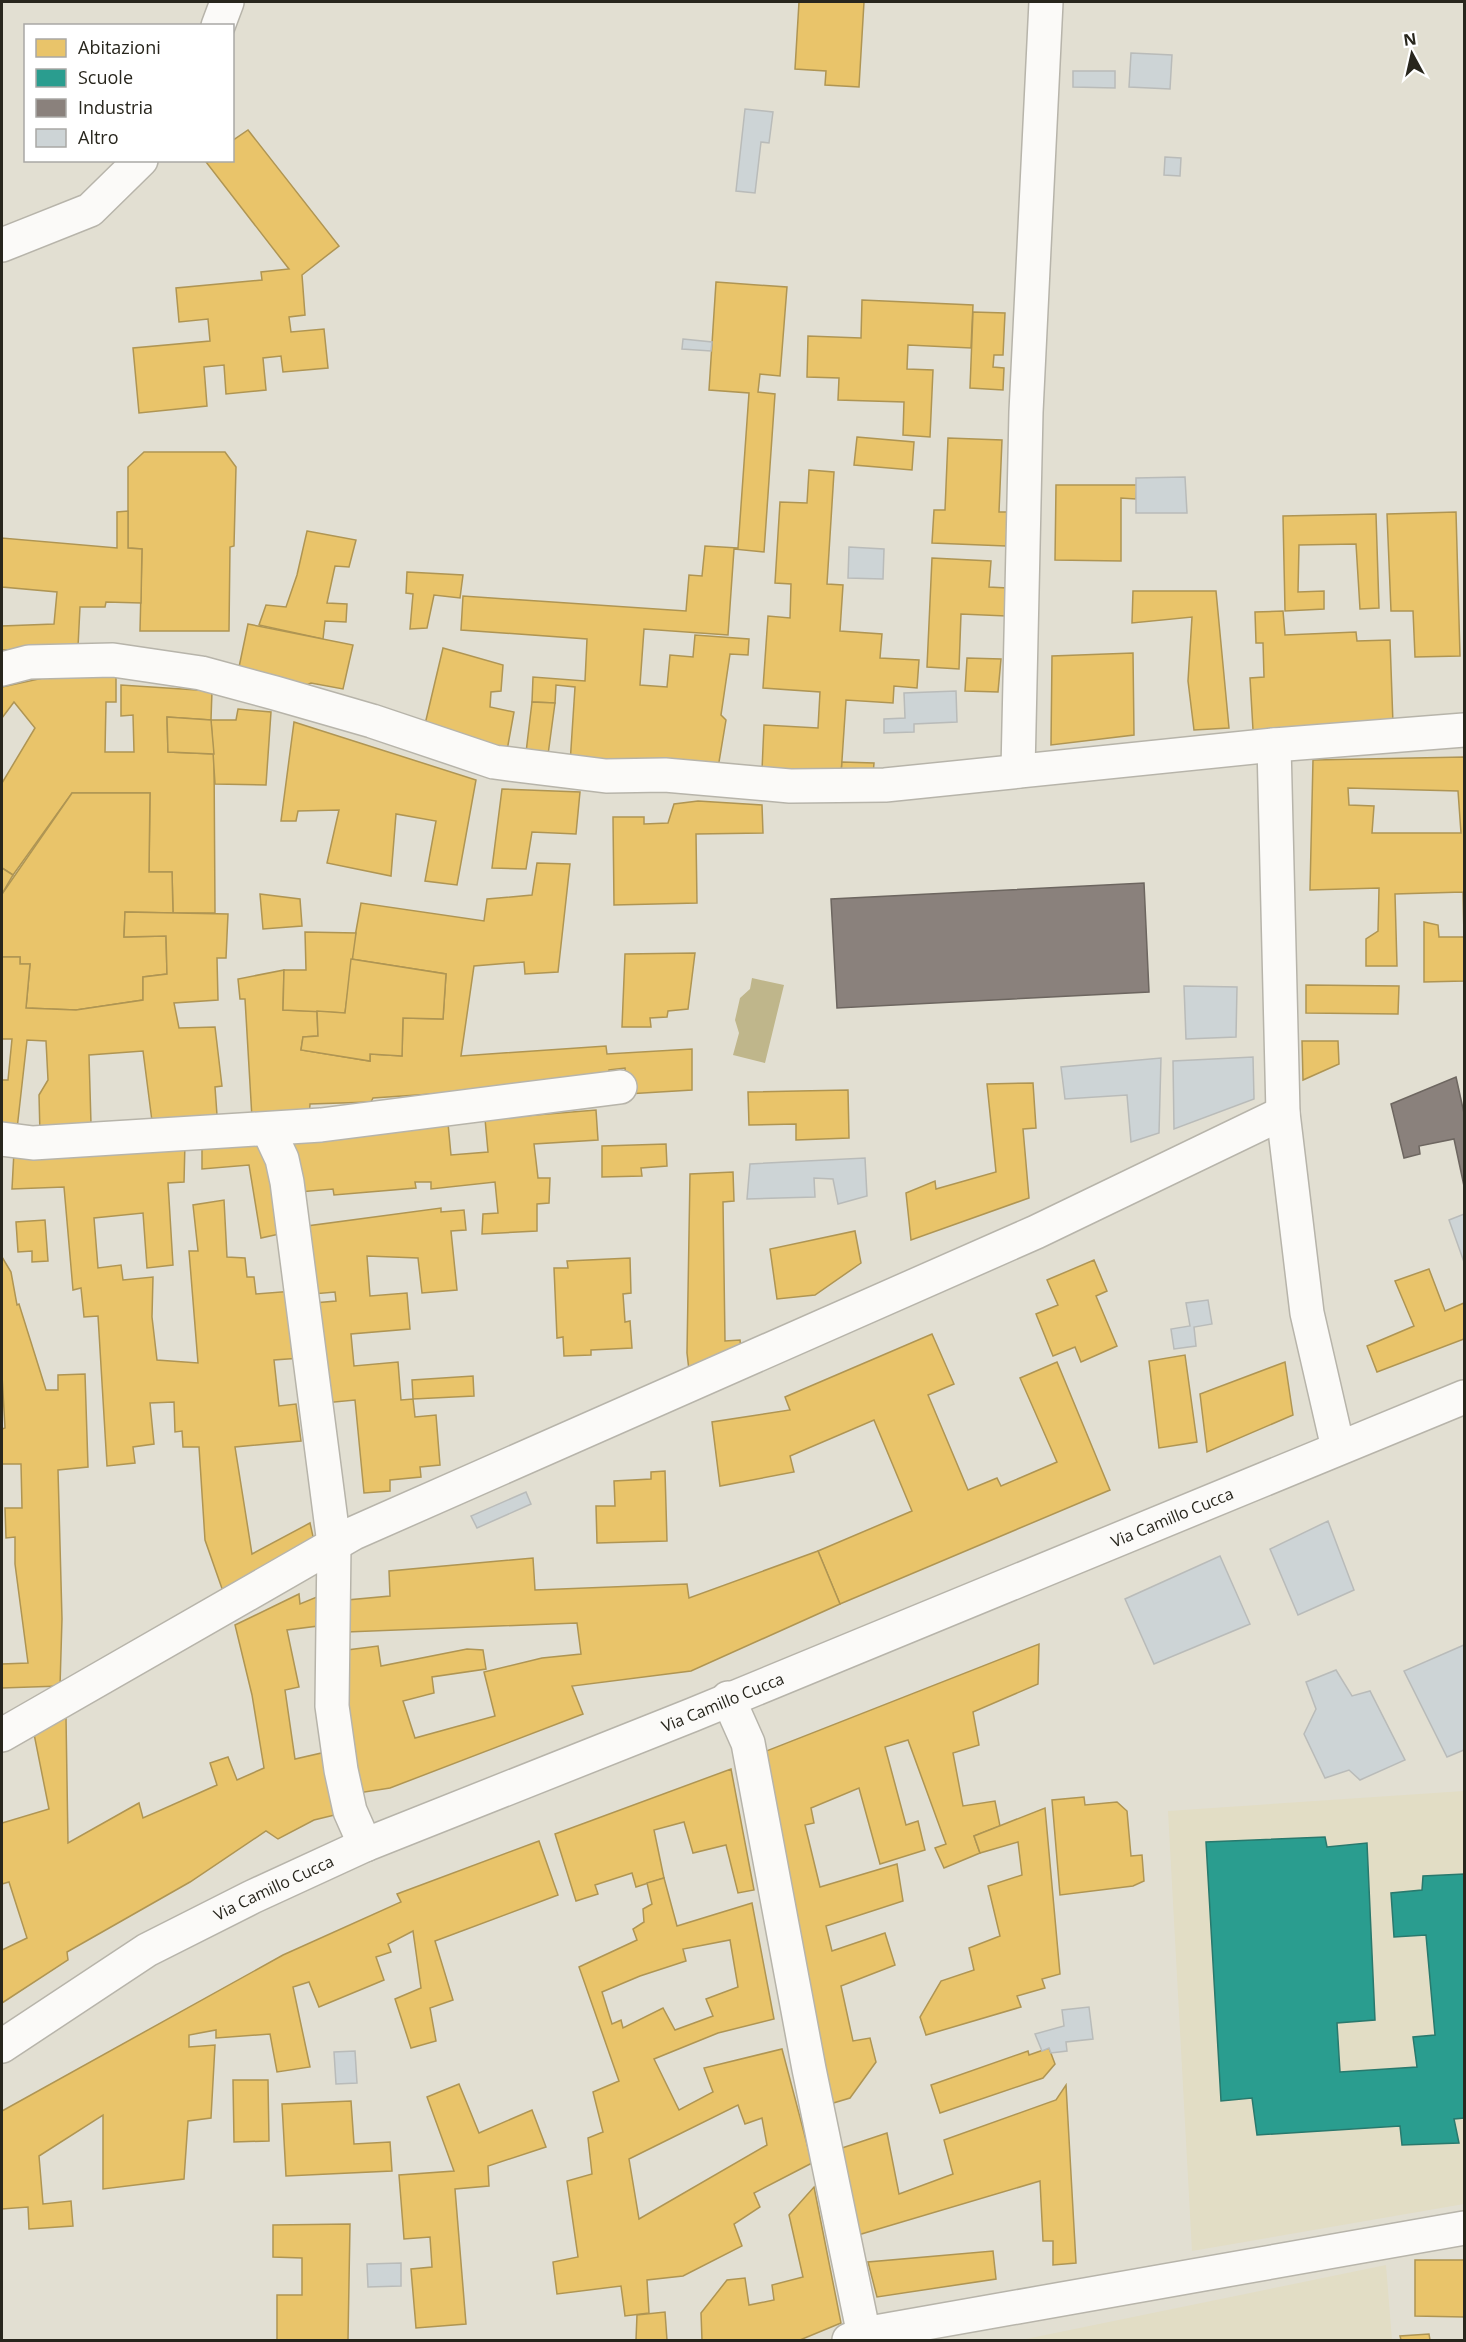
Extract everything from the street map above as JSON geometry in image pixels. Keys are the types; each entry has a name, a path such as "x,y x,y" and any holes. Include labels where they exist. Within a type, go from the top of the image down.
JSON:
{"street":[{"path":"219,24 227,2"},
{"path":"1018,771 1026,412 1046,2"},
{"path":"2,245 90,210 139,162"},
{"path":"2,669 29,662 113,660 201,673 372,721 494,762 606,776 665,775 790,786 873,785 1274,745 1464,730"},
{"path":"1274,745 1283,1113 1307,1313 1338,1448"},
{"path":"2,1139 33,1143 268,1129 471,1108 620,1087"},
{"path":"2,1735 354,1533 1036,1232 1283,1113"},
{"path":"268,1129 282,1159 287,1182 334,1544 332,1706 345,1790 350,1811 365,1845"},
{"name":"Via Camillo Cucca","path":"2,2046 147,1950 252,1897 365,1845 1464,1397"},
{"path":"728,1698 748,1743 859,2338 1464,2228"}],"shaded area":[{"path":"752,978 784,985 765,1063 733,1055 739,1033 735,1020 740,998 750,989"},
{"path":"1464,1791 1464,2204 1192,2251 1168,1811"},
{"path":"1386,2265 1392,2340 1021,2340"}],"building: Abitazioni":[{"path":"799,2 864,2 859,87 825,85 826,71 795,69"},
{"path":"248,130 339,246 302,275 305,315 289,317 291,332 324,329 328,368 283,372 281,356 263,358 266,390 226,394 224,365 204,367 207,406 139,413 133,348 210,341 208,319 179,322 176,288 262,280 261,272 289,269 206,162 234,162 234,140"},
{"path":"716,282 787,287 780,376 760,374 758,392 775,394 764,552 734,549 728,635 644,629 640,685 667,687 670,655 693,657 695,635 749,639 748,655 730,654 721,715 726,720 717,774 570,764 575,687 556,685 555,703 532,702 533,677 585,681 587,639 461,630 463,596 686,611 689,575 702,576 705,546 738,548 749,393 709,390"},
{"path":"862,300 973,305 971,348 908,345 907,369 933,370 930,437 903,435 904,402 838,400 839,378 807,377 808,336 861,338"},
{"path":"973,312 1005,313 1003,355 994,355 993,367 1004,368 1003,390 970,388"},
{"path":"857,437 914,442 912,470 854,465"},
{"path":"948,438 1002,440 999,512 1008,512 1006,546 932,543 934,510 945,510"},
{"path":"144,452 225,452 236,467 234,546 230,547 229,631 140,631 142,549 128,548 128,467"},
{"path":"809,470 834,472 827,584 843,585 840,631 882,634 880,658 919,660 917,688 894,686 893,703 846,700 841,775 762,770 764,725 818,728 820,692 763,688 768,616 790,618 791,584 775,583 780,502 807,503"},
{"path":"1056,485 1137,485 1136,499 1121,498 1121,561 1055,560"},
{"path":"128,511 128,548 142,549 141,603 106,602 105,607 80,607 78,647 2,650 2,626 54,624 57,592 2,587 2,538 117,548 117,512"},
{"path":"1456,512 1460,656 1415,657 1413,611 1391,611 1387,514"},
{"path":"1376,514 1379,608 1360,609 1356,544 1299,545 1298,592 1324,591 1324,609 1285,611 1283,516"},
{"path":"307,531 356,540 349,567 335,566 327,603 347,604 346,622 325,621 323,639 259,625 266,605 286,607 297,575"},
{"path":"932,558 991,561 989,587 1007,588 1006,616 961,614 959,669 927,667"},
{"path":"407,572 463,575 460,598 434,595 427,628 410,629 413,594 406,593"},
{"path":"1133,591 1216,591 1229,728 1194,730 1188,681 1192,617 1132,623"},
{"path":"1283,611 1285,635 1356,632 1357,641 1390,640 1393,724 1253,730 1250,678 1264,677 1263,643 1256,643 1255,612"},
{"path":"248,624 353,645 343,689 311,683 307,685 238,672"},
{"path":"443,648 503,665 501,691 491,692 490,707 514,712 506,756 422,737"},
{"path":"1133,653 1134,735 1051,745 1052,656"},
{"path":"967,658 1001,659 998,692 965,691"},
{"path":"116,670 116,702 106,702 105,752 134,752 133,715 121,716 121,685 212,691 211,720 167,717 168,752 214,754 215,913 173,913 172,872 149,872 150,793 72,793 13,875 2,868 2,783 35,728 14,702 2,718 2,687 75,671"},
{"path":"532,702 555,703 547,762 525,761"},
{"path":"238,709 271,712 266,785 215,784 211,720 236,720"},
{"path":"167,717 211,720 214,754 168,752"},
{"path":"294,722 476,780 457,885 425,881 436,821 396,814 391,876 327,863 339,810 298,811 296,821 281,821"},
{"path":"1464,757 1464,937 1463,892 1395,894 1397,966 1366,966 1366,939 1378,931 1379,888 1310,890 1313,760","holes":["1348,788 1458,791 1461,833 1372,833 1374,806 1349,805"]},
{"path":"842,762 874,763 873,775 841,775"},
{"path":"502,789 580,792 576,834 532,832 526,869 492,868"},
{"path":"72,793 150,793 149,872 172,872 173,913 125,912 124,937 166,936 167,974 143,977 143,1000 76,1010 26,1008 30,964 20,964 20,957 2,957 2,894"},
{"path":"698,801 762,805 763,833 696,834 697,903 614,905 613,817 644,817 644,824 668,823 674,804"},
{"path":"537,863 570,864 558,972 525,974 524,962 474,966 461,1056 606,1046 607,1054 692,1049 692,1090 627,1094 625,1068 609,1070 609,1082 373,1098 371,1102 310,1104 309,1118 252,1118 245,999 240,999 238,979 284,970 283,1010 317,1011 318,1036 303,1037 301,1050 370,1061 370,1054 402,1056 403,1018 443,1019 446,974 351,959 361,903 484,921 487,899 532,895"},
{"path":"2,868 13,875 2,894"},
{"path":"260,894 300,899 302,926 263,929"},
{"path":"125,912 228,914 226,958 217,958 218,1000 174,1003 179,1028 215,1027 222,1086 215,1087 217,1115 152,1121 143,1051 89,1055 91,1124 40,1134 39,1095 48,1080 46,1041 27,1040 17,1129 2,1129 2,1080 8,1080 12,1039 2,1039 2,957 20,957 20,964 30,964 26,1008 76,1010 143,1000 143,977 167,974 166,936 124,937"},
{"path":"1424,922 1438,925 1439,937 1464,937 1464,981 1424,982"},
{"path":"305,932 356,933 345,1013 283,1010 284,970 306,970"},
{"path":"695,953 688,1009 668,1011 667,1017 650,1018 651,1027 622,1027 625,954"},
{"path":"351,959 446,974 443,1019 403,1018 402,1056 370,1054 370,1061 301,1050 303,1037 318,1036 317,1011 345,1013"},
{"path":"1306,985 1399,986 1398,1014 1306,1013"},
{"path":"1302,1041 1338,1041 1339,1064 1303,1080"},
{"path":"1033,1083 1036,1128 1023,1129 1029,1198 911,1240 906,1193 935,1181 936,1189 996,1172 987,1084"},
{"path":"848,1090 849,1138 796,1140 796,1124 749,1125 748,1092"},
{"path":"596,1110 598,1140 534,1144 538,1178 550,1178 549,1203 537,1204 537,1231 482,1234 483,1214 498,1213 495,1182 431,1189 431,1182 415,1182 416,1188 334,1195 333,1189 299,1192 285,1133 448,1123 451,1155 488,1152 485,1119"},
{"path":"202,1139 259,1145 277,1171 284,1233 261,1238 249,1165 202,1169"},
{"path":"185,1142 184,1182 168,1183 173,1265 147,1268 143,1213 94,1218 98,1268 121,1265 123,1280 153,1277 152,1317 157,1360 198,1363 189,1251 198,1251 193,1205 224,1200 227,1257 245,1258 247,1277 254,1277 256,1294 294,1291 301,1358 274,1360 279,1406 296,1404 301,1441 235,1447 252,1554 310,1523 316,1550 226,1600 205,1540 199,1447 183,1447 182,1431 175,1432 174,1402 150,1403 154,1444 133,1447 135,1463 107,1466 98,1316 84,1317 81,1288 73,1290 64,1187 12,1189 14,1151"},
{"path":"666,1144 667,1166 641,1168 642,1176 602,1177 602,1146"},
{"path":"733,1172 734,1201 723,1202 725,1341 740,1340 742,1357 690,1379 687,1353 690,1174"},
{"path":"441,1208 441,1212 464,1210 466,1230 451,1231 457,1290 422,1293 418,1258 367,1256 370,1296 407,1293 410,1329 351,1334 354,1366 398,1362 401,1400 413,1399 415,1417 436,1415 440,1465 420,1467 421,1477 390,1480 390,1491 364,1493 355,1400 324,1403 314,1303 336,1301 335,1292 313,1294 307,1226"},
{"path":"45,1220 48,1261 32,1262 32,1251 18,1252 16,1222"},
{"path":"855,1231 861,1263 815,1295 777,1299 770,1249"},
{"path":"2,1257 11,1272 17,1305 19,1304 46,1390 58,1390 58,1375 85,1374 88,1467 58,1470 62,1619 60,1686 2,1688 2,1664 28,1663 15,1564 15,1537 6,1538 5,1508 22,1508 21,1464 2,1464 2,1429 5,1428 2,1375"},
{"path":"630,1258 631,1293 623,1294 625,1322 630,1321 632,1348 591,1350 591,1355 564,1356 563,1337 557,1338 554,1268 568,1268 567,1261"},
{"path":"1094,1260 1107,1291 1096,1296 1117,1346 1081,1362 1075,1347 1053,1356 1036,1314 1058,1305 1047,1280"},
{"path":"1429,1269 1445,1311 1464,1303 1464,1339 1377,1372 1367,1346 1414,1326 1395,1281"},
{"path":"932,1334 954,1384 928,1395 968,1490 997,1478 1001,1486 1057,1462 1020,1378 1057,1362 1110,1490 840,1604 818,1551 912,1511 874,1420 790,1456 794,1472 720,1486 712,1422 790,1410 785,1397"},
{"path":"1185,1355 1197,1442 1159,1448 1149,1361"},
{"path":"1285,1362 1293,1415 1207,1452 1200,1394"},
{"path":"473,1376 474,1396 413,1399 412,1380"},
{"path":"665,1471 667,1541 597,1543 596,1506 615,1506 614,1481 651,1479 651,1472"},
{"path":"818,1551 840,1604 691,1671 572,1686 583,1714 390,1788 352,1794 343,1688 347,1650 378,1646 381,1666 467,1649 483,1650 486,1669 432,1677 434,1693 403,1701 415,1738 495,1716 484,1672 542,1658 581,1654 577,1623 347,1632 347,1600 390,1596 389,1571 533,1558 535,1590 687,1584 689,1598"},
{"path":"299,1594 300,1604 324,1594 326,1625 287,1630 299,1687 285,1690 295,1759 326,1752 343,1813 314,1820 278,1839 266,1831 190,1882 67,1952 68,1960 2,2003 2,1950 27,1938 9,1882 2,1884 2,1823 49,1809 34,1734 66,1717 68,1843 139,1803 143,1818 217,1785 210,1763 228,1757 237,1780 264,1768 252,1695 235,1625"},
{"path":"1039,1644 1038,1684 973,1712 979,1745 953,1753 963,1806 995,1801 1000,1826 974,1836 980,1853 944,1868 935,1848 946,1844 908,1740 885,1747 906,1825 918,1821 925,1850 880,1864 859,1788 811,1808 814,1823 805,1825 820,1887 897,1864 903,1901 826,1926 832,1951 885,1933 895,1965 841,1986 853,2041 870,2038 876,2062 850,2098 830,2104 751,1757"},
{"path":"731,1769 754,1890 738,1893 726,1845 693,1853 684,1822 654,1830 664,1878 636,1887 632,1873 595,1885 598,1894 576,1901 555,1834"},
{"path":"1084,1797 1085,1805 1117,1802 1127,1811 1131,1856 1142,1855 1144,1881 1133,1886 1060,1895 1052,1800"},
{"path":"1045,1808 1060,1974 1042,1979 1045,1988 1017,1996 1021,2007 926,2035 920,2017 941,1981 974,1970 969,1948 1000,1936 988,1886 1022,1875 1018,1842 980,1853 974,1836"},
{"path":"539,1841 558,1895 435,1941 453,2000 430,2008 436,2041 411,2048 395,1999 421,1988 413,1931 388,1944 391,1952 376,1957 384,1980 319,2007 309,1982 293,1987 310,2067 277,2072 270,2034 216,2038 216,2030 189,2035 189,2047 215,2045 211,2118 188,2121 184,2179 103,2189 103,2115 39,2156 43,2204 71,2201 73,2226 29,2229 28,2207 2,2209 2,2111 283,1955 401,1902 397,1894"},
{"path":"664,1878 677,1926 752,1903 774,2019 718,2033 654,2059 679,2110 713,2092 704,2068 782,2049 812,2163 754,2193 760,2207 734,2224 742,2246 683,2276 647,2280 649,2313 625,2316 621,2286 557,2294 553,2262 578,2257 567,2181 592,2174 588,2138 603,2132 593,2092 619,2081 579,1967 637,1940 633,1929 644,1922 643,1909 652,1904 647,1883","holes":["730,1940 738,1987 706,1999 713,2016 675,2030 663,2008 623,2028 621,2020 612,2024 602,1992 640,1976 686,1961 683,1949","738,2105 745,2124 762,2118 767,2145 639,2219 629,2159"]},
{"path":"1049,2048 1055,2064 1043,2078 940,2113 931,2085 1028,2051 1029,2055"},
{"path":"233,2080 268,2080 269,2141 234,2142"},
{"path":"459,2084 479,2133 532,2110 546,2147 488,2166 489,2186 455,2189 466,2324 416,2328 411,2269 432,2267 430,2237 404,2239 399,2175 454,2171 427,2097"},
{"path":"1066,2085 1076,2263 1053,2265 1053,2241 1043,2241 1040,2181 858,2235 839,2149 887,2133 899,2194 953,2174 944,2140 1056,2100"},
{"path":"351,2101 354,2144 390,2142 392,2171 286,2176 282,2104"},
{"path":"814,2187 841,2323 800,2340 702,2340 701,2313 727,2280 745,2278 749,2305 774,2300 772,2285 803,2277 789,2215"},
{"path":"350,2224 348,2340 277,2340 277,2295 302,2295 302,2258 273,2257 273,2225"},
{"path":"993,2251 996,2279 877,2297 868,2262"},
{"path":"1415,2260 1464,2260 1464,2317 1415,2316"},
{"path":"665,2312 667,2340 636,2340 637,2315"},
{"path":"1429,2334 1430,2340 1401,2340 1400,2336"}],"building: Scuole":[{"path":"1325,1837 1327,1847 1367,1843 1375,2020 1337,2023 1340,2072 1417,2067 1413,2037 1435,2035 1426,1935 1394,1937 1391,1893 1422,1890 1423,1876 1464,1874 1464,2118 1454,2119 1459,2143 1402,2145 1400,2126 1257,2135 1252,2098 1221,2101 1206,1842"}],"building: Industria":[{"path":"1144,883 1149,992 837,1008 831,899"},
{"path":"1456,1077 1464,1113 1464,1186 1454,1139 1419,1146 1420,1154 1404,1158 1391,1104"}],"building: Altro":[{"path":"1131,53 1172,55 1170,89 1129,87"},
{"path":"1073,71 1115,71 1115,88 1073,87"},
{"path":"745,109 773,112 769,143 761,142 755,193 736,191"},
{"path":"1165,157 1181,158 1180,176 1164,175"},
{"path":"683,339 712,342 711,351 682,349"},
{"path":"1185,477 1187,513 1136,513 1136,478"},
{"path":"849,547 884,549 883,579 848,578"},
{"path":"956,691 957,722 914,724 914,732 884,733 884,719 905,718 904,693"},
{"path":"1184,986 1237,987 1236,1037 1186,1039"},
{"path":"1253,1057 1254,1099 1174,1129 1173,1061"},
{"path":"1161,1058 1159,1133 1131,1142 1127,1095 1065,1099 1061,1067"},
{"path":"865,1158 867,1196 838,1204 833,1179 814,1178 815,1197 747,1199 750,1164"},
{"path":"1464,1214 1464,1262 1449,1220"},
{"path":"1208,1300 1212,1324 1194,1327 1196,1346 1174,1349 1171,1329 1190,1326 1186,1303"},
{"path":"526,1492 531,1504 477,1528 471,1516"},
{"path":"1328,1521 1354,1590 1298,1615 1270,1549"},
{"path":"1220,1556 1250,1624 1154,1664 1125,1599"},
{"path":"1464,1645 1464,1750 1447,1757 1404,1671"},
{"path":"1336,1670 1352,1696 1370,1691 1405,1760 1360,1780 1349,1770 1325,1778 1304,1734 1316,1709 1306,1682"},
{"path":"1089,2007 1093,2039 1066,2042 1067,2051 1051,2053 1049,2048 1042,2051 1035,2034 1064,2026 1062,2010"},
{"path":"355,2051 357,2083 336,2084 334,2052"},
{"path":"401,2263 401,2286 368,2287 367,2264"}]}
